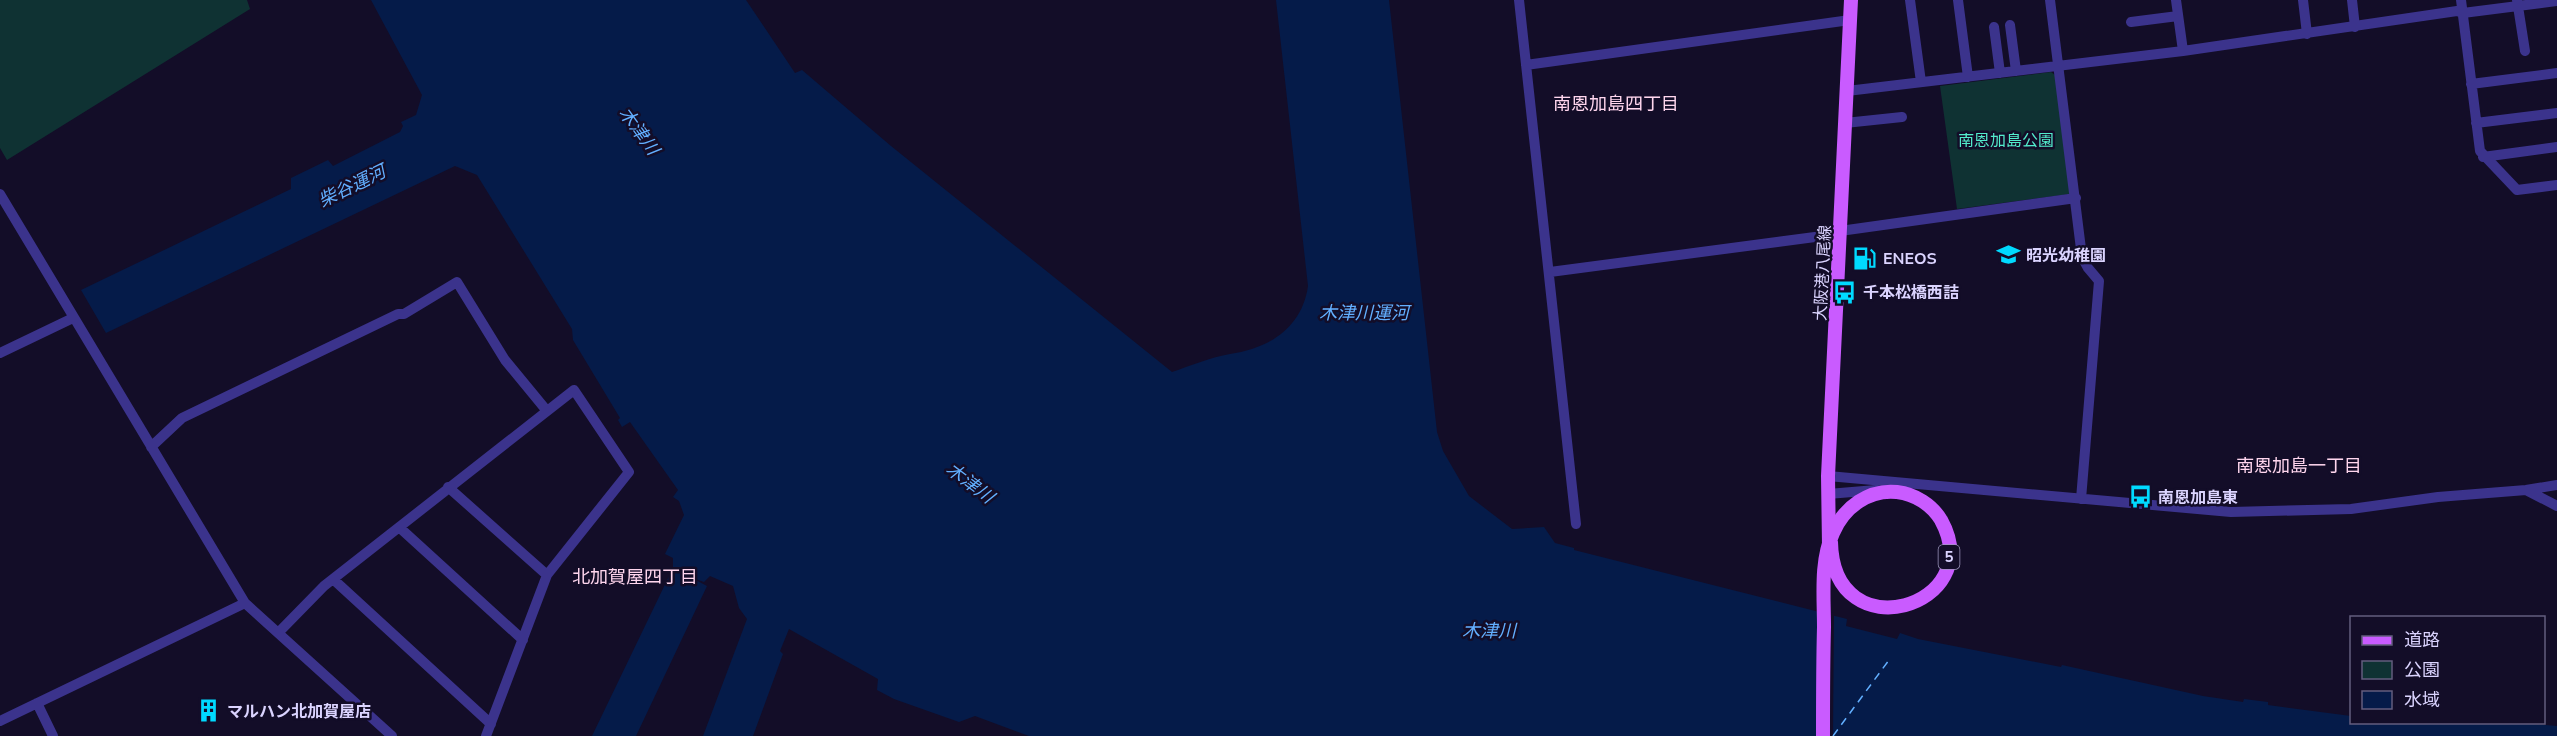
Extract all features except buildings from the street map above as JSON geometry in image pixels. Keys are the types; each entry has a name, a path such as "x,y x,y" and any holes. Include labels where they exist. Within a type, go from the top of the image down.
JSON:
{"main road":[{"name":"大阪港八尾線","path":"1823,736 1824,583 1828,550 1830,542 1832,535 1842,517 1854,504 1863,499 1871,495 1880,493 1892,492 1901,493 1909,495 1926,504 1938,515 1946,531 1949,552 1945,572 1931,593 1915,603 1898,608 1887,608 1875,606 1863,602 1844,585 1838,576 1833,562 1832,557 1831,543 1834,532 1851,508 1867,497 1880,493 1897,492 1909,496 1922,501 1934,512 1947,537 1948,553 1946,566 1930,592 1920,600 1904,606 1880,607 1863,601 1853,593 1839,576 1833,561 1830,551 1828,542 1828,476 1851,0"}],"street":[{"path":"1519,0 1576,524"},
{"path":"1910,0 1921,82"},
{"path":"1958,0 1968,76"},
{"path":"2050,0 2082,257 2099,281 2081,499"},
{"path":"2175,0 2183,51"},
{"path":"2303,0 2307,34"},
{"path":"2352,0 2355,27"},
{"path":"2461,0 2476,123 2483,157 2517,190 2557,185"},
{"path":"1847,91 2183,51 2457,11 2463,13 2518,3 2557,1"},
{"path":"2518,3 2524,51"},
{"path":"2131,22 2178,16"},
{"path":"1526,65 1850,20"},
{"path":"2010,25 2016,71"},
{"path":"1994,27 2000,73"},
{"path":"2471,84 2557,73"},
{"path":"2476,123 2557,113"},
{"path":"1845,123 1902,117"},
{"path":"2483,157 2557,147"},
{"path":"0,194 244,603 279,632 392,736"},
{"path":"1550,272 1830,235 1840,231 2076,198"},
{"path":"151,447 182,418 398,314 404,314 457,282 505,360 547,411"},
{"path":"0,353 73,318"},
{"path":"279,632 324,586 574,390 628,472 547,574 486,736"},
{"path":"1828,476 2231,512 2351,509 2438,497 2526,490 2557,485"},
{"path":"1828,494 1945,485"},
{"path":"448,487 547,574"},
{"path":"2526,490 2557,506"},
{"path":"400,528 523,640"},
{"path":"334,580 491,724"},
{"path":"0,721 244,603"},
{"path":"37,703 53,736"}],"green space":[{"path":"0,0 247,0 250,9 7,160 0,148"},
{"name":"南恩加島公園","path":"2051,72 2055,75 2070,194 1957,209 1940,86"}],"water":[{"path":"371,0 746,0 795,73 802,70 891,146 1172,372 1269,342 1290,325 1304,301 1308,286 1276,0 1389,0 1437,432 1443,451 1469,496 1512,529 1544,527 1555,543 1574,548 1574,550 1847,619 1846,626 1897,639 1900,633 1918,639 2061,667 2062,665 2203,696 2243,702 2244,699 2268,702 2268,705 2350,716 2350,724 2534,724 2557,726 2557,736 1029,736 975,716 959,722 894,699 877,690 878,679 789,629 780,651 783,654 753,736 703,736 747,619 739,608 733,586 710,576 704,582 690,577 707,586 636,736 592,736 672,570 677,572 673,568 673,558 665,554 684,515 679,501 673,497 678,490 630,422 622,427 618,420 620,418 573,340 572,329 477,175 455,166 106,333 81,290 291,189 291,178 328,160 333,166 400,132 403,126 401,122 416,115 422,95"}],"pier":[{"path":"1818,608 1834,613 1833,736 1817,736"}],"ferry route":[{"path":"1833,736 1889,660"}],"place":[{"name":"昭光幼稚園","path":"2008,255"},
{"name":"ENEOS","path":"1865,258"},
{"name":"千本松橋西詰","path":"1845,292"},
{"name":"南恩加島東","path":"2140,497"},
{"name":"マルハン北加賀屋店","path":"209,711"}],"district":[{"name":"南恩加島四丁目","path":"1616,104"},
{"name":"南恩加島一丁目","path":"2299,466"},
{"name":"北加賀屋四丁目","path":"635,577"}],"water label":[{"name":"木津川","path":"639,131"},
{"name":"柴谷運河","path":"352,186"},
{"name":"木津川運河","path":"1364,313"},
{"name":"木津川","path":"970,483"},
{"name":"木津川","path":"1489,631"}]}
